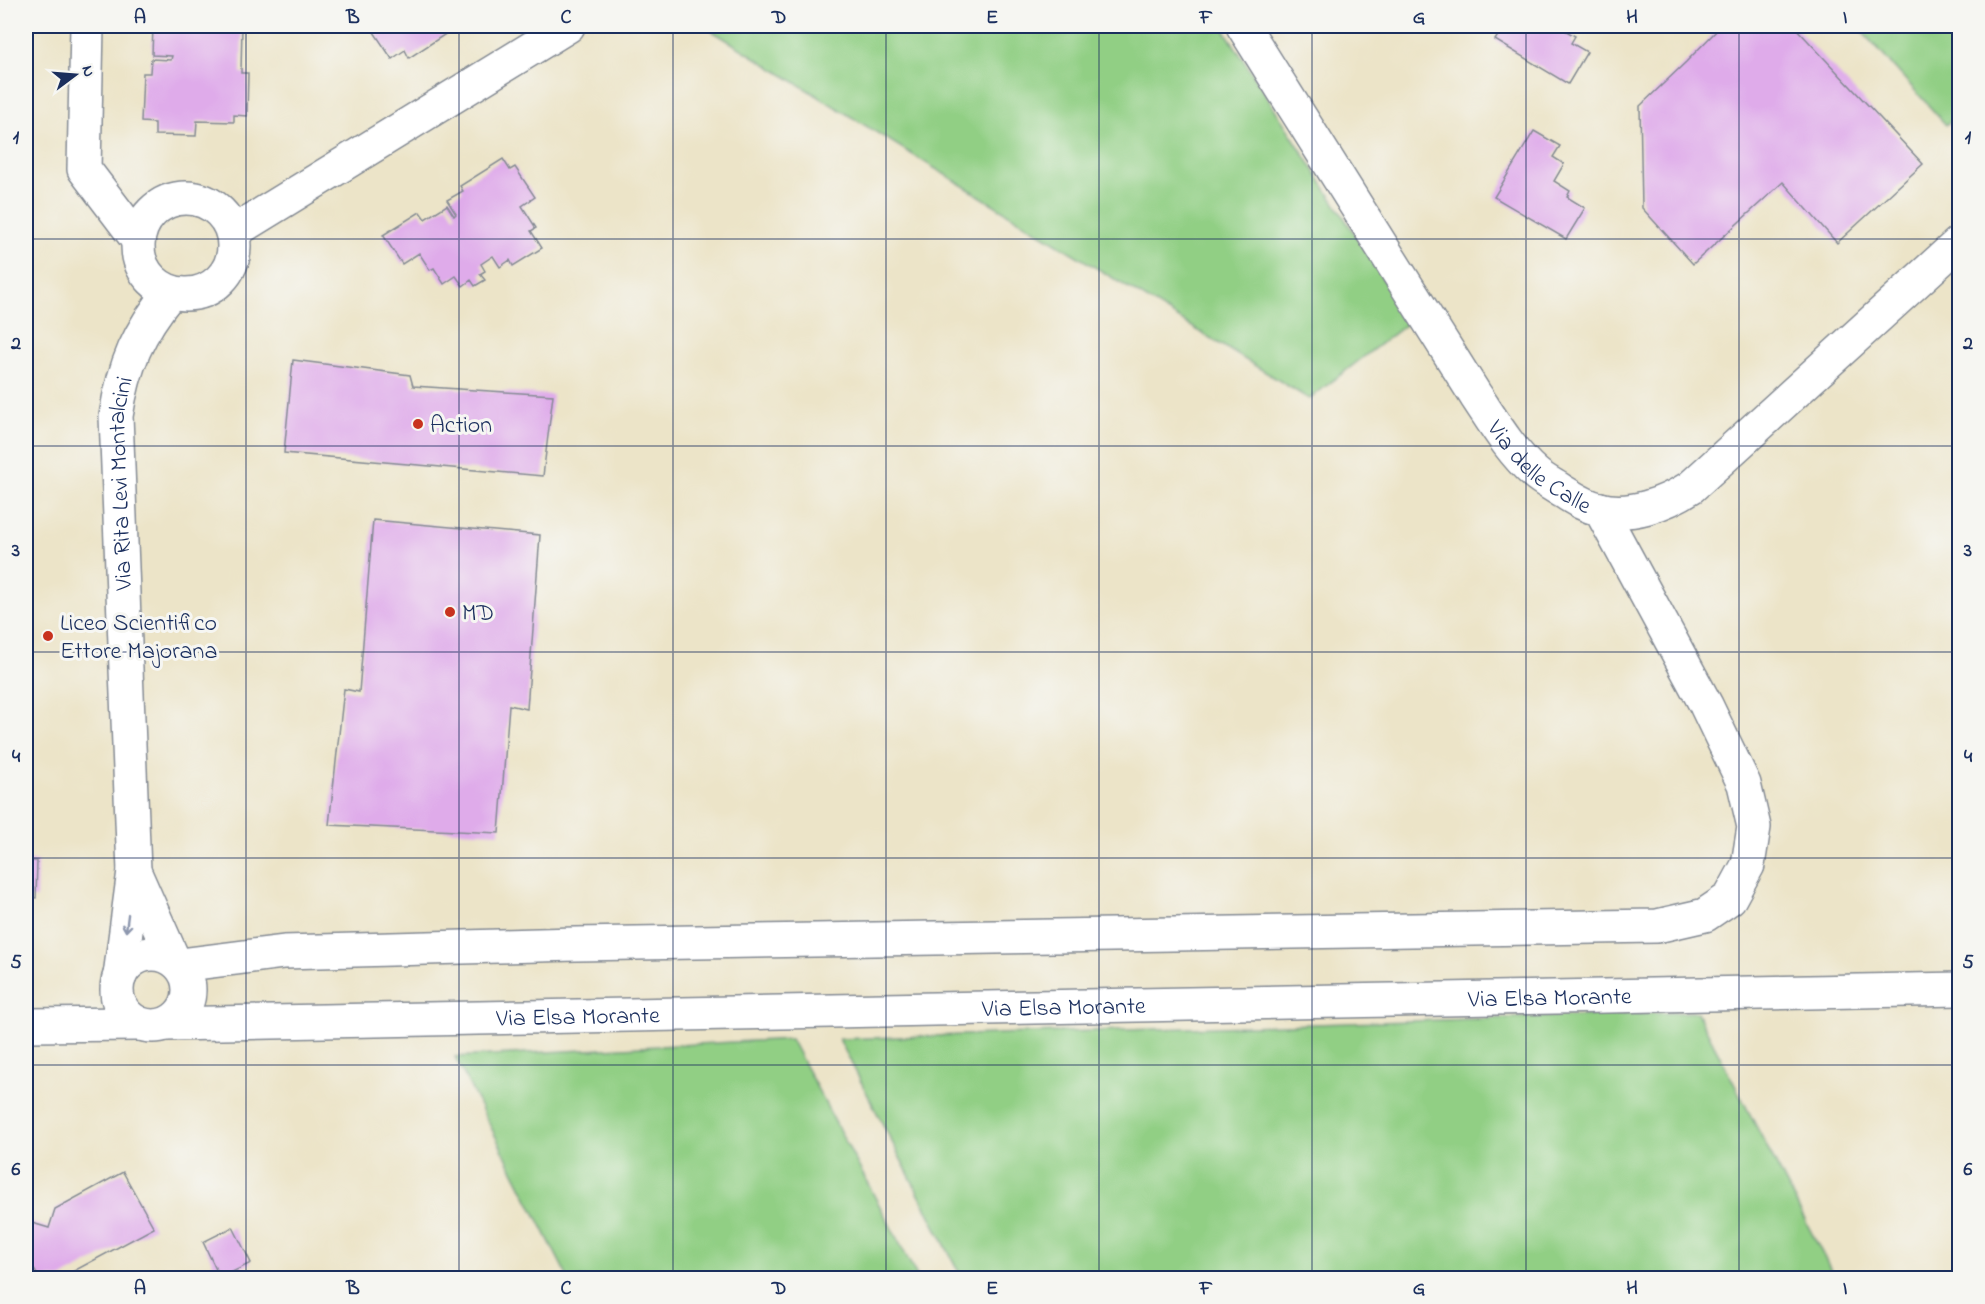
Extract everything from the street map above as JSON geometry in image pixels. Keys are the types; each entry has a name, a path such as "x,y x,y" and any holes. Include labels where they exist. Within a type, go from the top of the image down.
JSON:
{"street":[{"path":"87,26 84,169 138,240"},
{"path":"233,232 568,26"},
{"name":"Via delle Calle","path":"1243,26 1476,396 1508,442 1548,483 1587,505 1600,509 1645,508 1691,487 1959,242"},
{"path":"182,198 198,199 213,206 226,217 233,232 235,247 232,262 225,275 214,286 201,293 186,295 171,292 156,284 145,272 139,257 138,240 143,224 153,211 166,202 182,198"},
{"name":"Via Rita Levi Montalcini","path":"120,976 134,871 116,416 126,368 135,345 171,292"},
{"path":"134,871 176,962 186,975 190,987 185,1009 177,1018 153,1024 127,1016 119,1004 117,990 120,976 126,965 136,957 148,954 161,954 176,962 284,952 576,944 1657,926 1705,915 1730,898 1748,865 1754,827 1744,784 1706,705 1600,509"},
{"name":"Via Elsa Morante","path":"26,1025 1959,989"}],"green space":[{"path":"704,26 1222,26 1410,321 1309,399"},
{"path":"1857,26 1959,26 1959,113 1946,125"},
{"path":"1697,1012 1835,1278 962,1278 839,1039"},
{"path":"791,1039 918,1278 568,1278 455,1057"}],"building":[{"path":"153,26 242,26 241,73 248,73 247,116 234,115 234,122 197,121 196,136 155,135 155,123 141,122 143,73 150,73 151,59 171,60 172,56 152,55"},
{"path":"370,26 442,26 447,33 409,58 405,50 392,59"},
{"path":"1504,26 1558,26 1575,36 1571,43 1587,52 1568,84 1495,40"},
{"path":"1721,26 1794,26 1923,164 1837,243 1783,182 1693,264 1642,208 1640,106"},
{"path":"1534,131 1560,146 1553,157 1564,164 1554,181 1570,191 1567,197 1585,208 1566,239 1494,197"},
{"path":"503,159 510,170 515,167 535,197 522,206 536,228 531,231 542,248 513,266 510,260 500,267 493,256 481,264 485,271 480,274 485,280 475,286 471,280 463,286 456,276 444,284 434,268 430,270 419,253 402,264 383,235 420,212 425,219 447,205 454,216 456,214 447,200 463,191 460,186"},
{"name":"Action","path":"293,360 410,375 413,386 553,395 543,476 284,453"},
{"name":"MD","path":"373,520 540,535 527,709 509,705 499,833 329,825 344,689 359,692"},
{"path":"26,861 37,861 36,898 26,897"},
{"path":"123,1172 154,1228 61,1278 39,1278 32,1266 26,1265 26,1234 29,1222 49,1228 55,1209"},
{"path":"233,1227 251,1263 220,1278 203,1242"}],"place":[{"name":"Action","path":"418,424"},
{"name":"MD","path":"450,612"},
{"name":"Liceo Scientifico Ettore Majorana","path":"48,636"}]}
